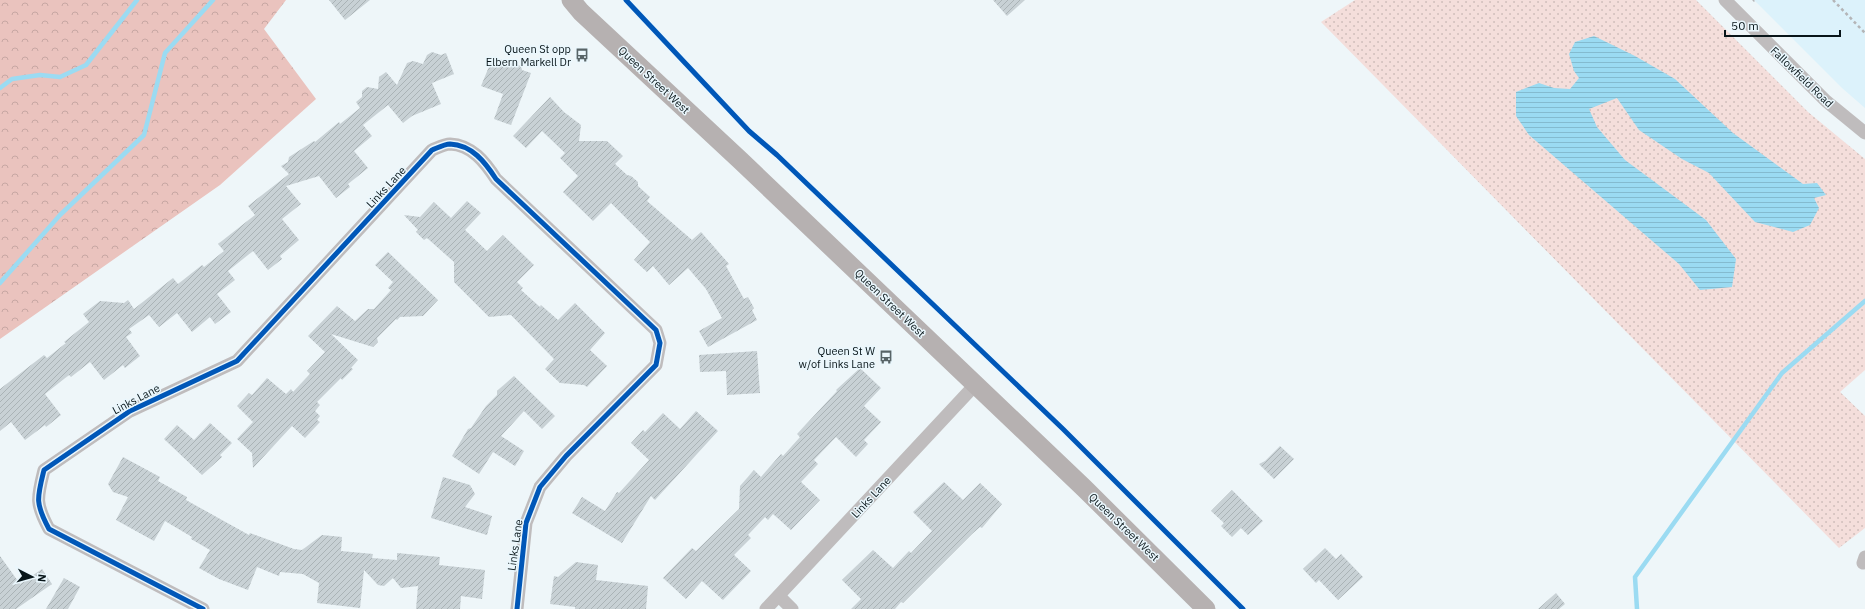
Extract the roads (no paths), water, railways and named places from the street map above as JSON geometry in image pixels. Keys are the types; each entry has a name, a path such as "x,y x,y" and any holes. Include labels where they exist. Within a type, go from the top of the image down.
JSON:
{"main road":[{"name":"Queen Street West","path":"571,0 581,12 752,171 1089,493 1206,609"}],"street":[{"name":"Fallowfield Road","path":"1725,0 1820,95 1865,134"},
{"name":"Links Lane","path":"203,609 49,530 41,515 37,496 44,470 130,411 237,361 432,150 449,144 466,148 483,159 496,179 656,330 660,343 656,365 566,456 540,487 526,523 517,609"},
{"name":"Links Lane","path":"766,609 975,385"},
{"path":"779,596 792,609"}],"water":[{"path":"1594,36 1635,56 1675,79 1733,133 1803,184 1817,183 1826,195 1814,198 1819,208 1810,225 1793,232 1755,222 1709,173 1682,159 1639,130 1617,98 1589,109 1597,127 1625,160 1706,220 1736,259 1732,287 1700,290 1679,264 1529,135 1516,116 1516,92 1539,83 1554,88 1570,89 1579,78 1574,71 1569,54 1575,42"}],"waterway":[{"path":"0,88 12,79 40,75 60,77 86,65 137,0"},
{"path":"0,283 60,215 144,135 165,53 213,0"},
{"path":"1637,609 1635,577 1782,373 1865,301"}],"place":[{"name":"Queen St opp Elbern Markell Dr","path":"582,55"},
{"name":"Queen St W w/of Links Lane","path":"886,357"}]}
